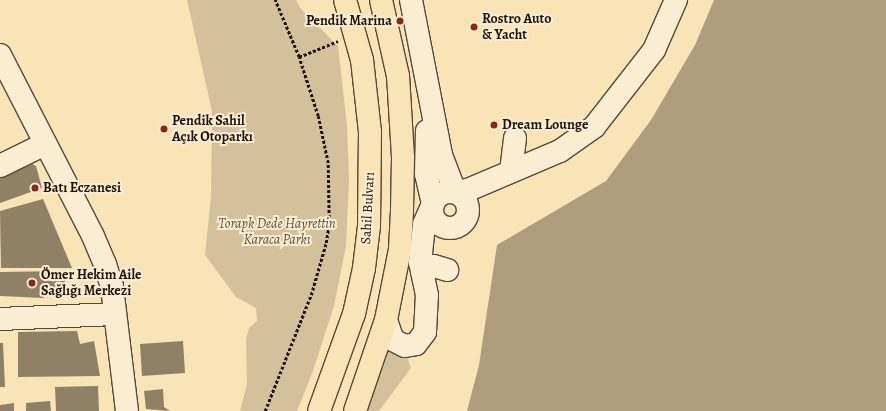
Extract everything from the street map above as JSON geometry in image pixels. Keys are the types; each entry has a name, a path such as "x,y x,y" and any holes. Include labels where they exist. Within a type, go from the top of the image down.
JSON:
{"highway":[{"name":"Sahil Bulvarı","path":"319,411 354,314 364,268 369,226 370,132 362,60 356,34 345,0"},
{"path":"355,411 386,320 400,249 403,157 398,76 381,0"}],"street":[{"path":"405,0 426,116 426,174 433,204 432,214 439,224 447,228 459,226 466,219 468,208 463,197 455,192 441,155 411,0"},
{"path":"386,320 393,340 405,346 416,344 425,332 427,295 422,272 424,224 433,204 442,193 468,190 510,171 594,126 654,50 676,0"},
{"path":"0,55 102,257 112,287 114,314 127,411"},
{"path":"510,171 515,138"},
{"path":"0,166 45,144"},
{"path":"422,272 434,266 447,270"},
{"path":"0,319 114,314"}],"path":[{"path":"265,411 311,295 326,243 329,223 328,163 318,116 299,57 275,0"},
{"path":"299,57 356,34"}],"green space":[{"name":"Torapk Dede Hayrettin Karaca Parkı","path":"187,0 296,0 300,8 338,46 347,126 349,179 346,246 334,306 313,371 297,411 240,411 247,384 246,339 249,328 257,321 256,308 236,297 205,255 211,196 212,111"},
{"path":"392,348 406,354 411,368 379,411 366,411 386,352"}],"shaded area":[{"path":"714,0 886,0 886,411 467,411 479,365 497,245 606,181 651,120 695,45"}],"building":[{"path":"25,160 36,166 42,188 0,203 0,172"},
{"path":"43,199 72,268 1,268 0,211"},
{"name":"Ömer Hekim Aile Sağlığı Merkezi","path":"65,271 65,294 44,294 44,298 0,296 0,272"},
{"path":"77,331 80,344 94,341 100,376 18,377 18,332"},
{"path":"183,341 185,373 142,376 140,344"},
{"path":"0,343 3,343 5,387 0,387"},
{"path":"98,386 99,411 56,411 55,387"},
{"path":"163,389 164,407 170,411 146,409 144,391"},
{"path":"50,401 51,411 26,411 26,403"},
{"path":"14,403 14,411 0,411 0,405"}],"place":[{"name":"Pendik Marina","path":"400,21"},
{"name":"Rostro Auto & Yacht","path":"474,27"},
{"name":"Dream Lounge","path":"494,125"},
{"name":"Pendik Sahil Açık Otoparkı","path":"164,129"},
{"name":"Batı Eczanesi","path":"35,188"},
{"name":"Ömer Hekim Aile Sağlığı Merkezi","path":"32,283"}]}
